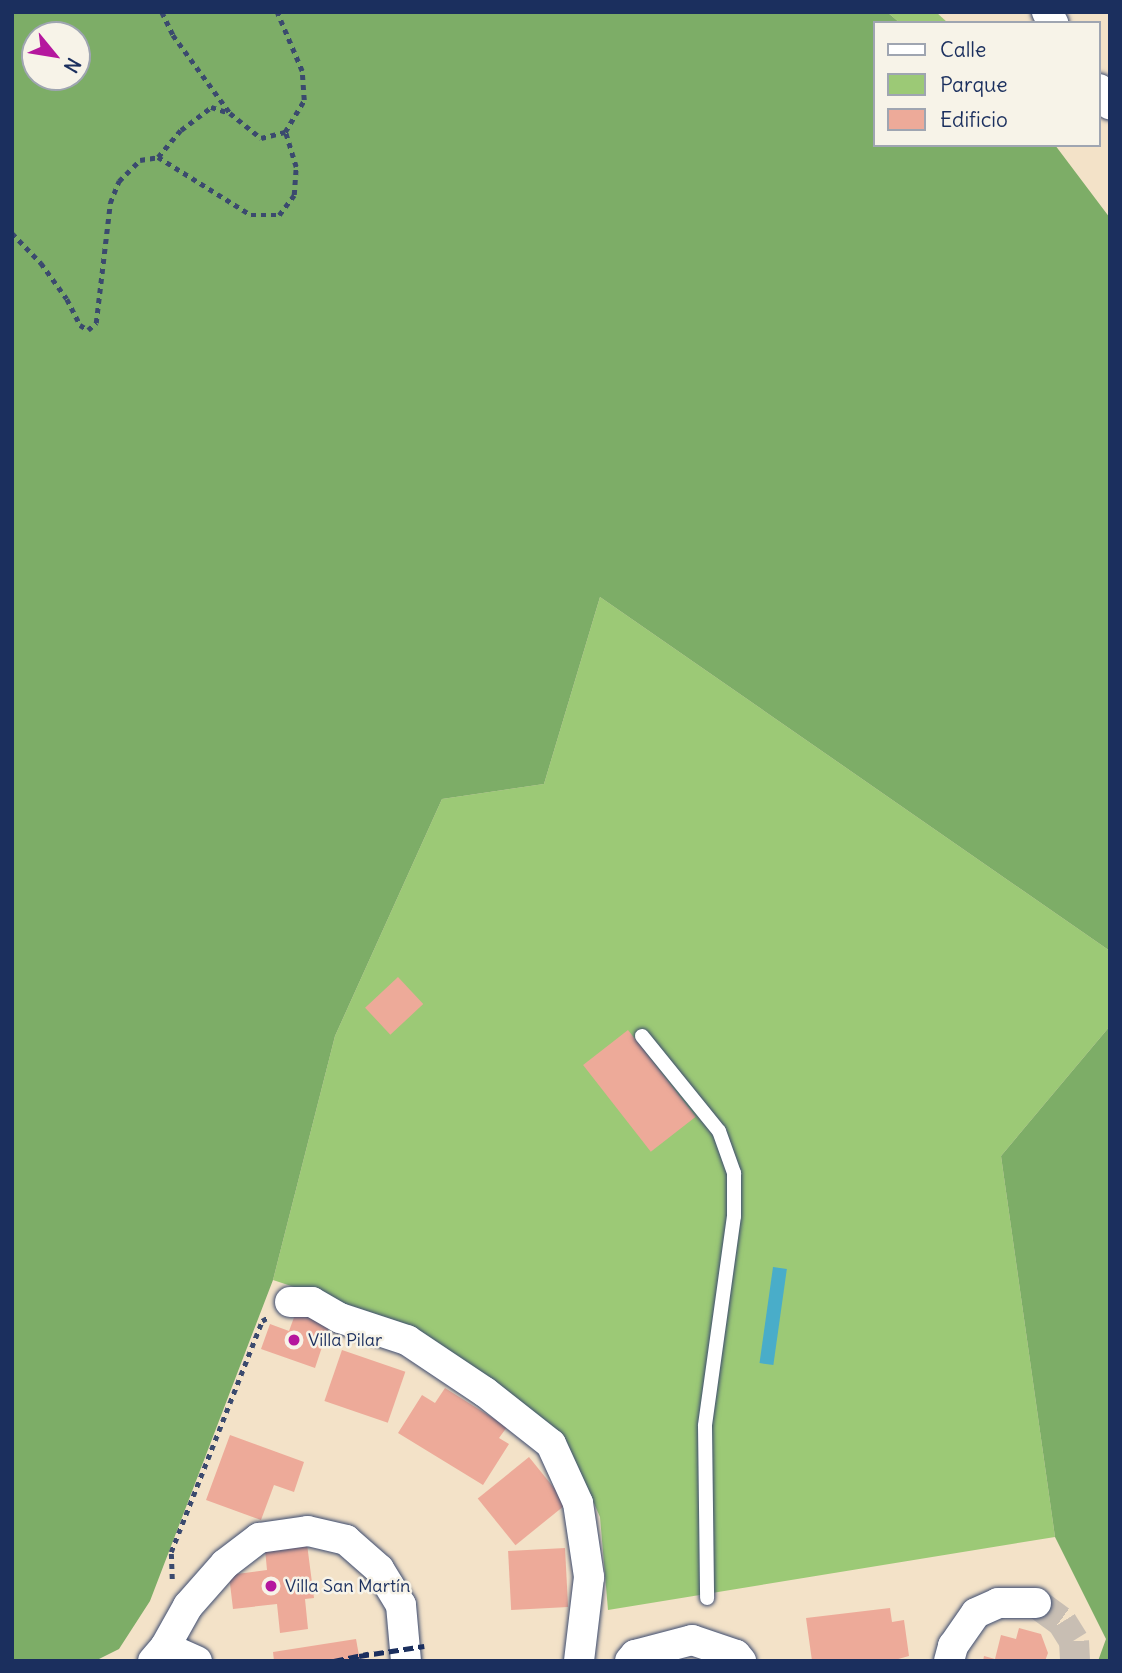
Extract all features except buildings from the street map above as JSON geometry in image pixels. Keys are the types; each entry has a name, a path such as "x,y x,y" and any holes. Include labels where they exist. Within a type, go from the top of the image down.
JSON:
{"street":[{"path":"290,1302 312,1302 340,1318 407,1340 485,1392 551,1444 578,1503 589,1577 579,1661"},
{"path":"197,1661 159,1654 188,1606 225,1564 258,1538 307,1531 346,1540 379,1569 401,1605 405,1661"},
{"path":"949,1661 953,1646 976,1614 998,1603 1035,1603"},
{"path":"631,1661 635,1655 707,1635 741,1661"}],"lane":[{"path":"642,1036 719,1131 734,1173 734,1216 705,1426 706,1598"}],"path":[{"path":"162,12 180,45 230,113 261,138 285,132 304,100 302,71 277,12"},
{"path":"12,233 41,263 80,325 88,330 96,323 110,203 119,181 140,160 158,157 181,130 211,107 230,113"},
{"path":"158,157 251,215 279,215 294,195 296,167 285,132"},
{"path":"188,1606 172,1585 171,1552 262,1321 290,1302"}],"green space":[{"path":"12,12 887,12 898,21 874,21 874,147 1057,147 1110,218 1110,951 600,597 544,784 442,799 335,1036 273,1280 150,1601 119,1649 95,1661 12,1661"},
{"path":"887,12 936,12 946,21 898,21"},
{"path":"600,597 1110,951 1110,1026 1001,1156 1055,1537 608,1610 600,1517 566,1440 400,1322 273,1280 335,1036 442,799 544,784"},
{"path":"1110,1026 1110,1661 1098,1661 1106,1639 1055,1537 1001,1156"}],"water":[{"path":"773,1267 787,1269 773,1365 760,1363"}],"tunnel":[{"path":"1036,1603 1062,1622 1074,1641 1075,1661"}],"railway":[{"path":"359,1656 424,1646"},
{"path":"334,1661 368,1654"}],"place":[{"name":"Villa Pilar","path":"294,1340"},
{"name":"Villa San Martín","path":"271,1586"}]}
